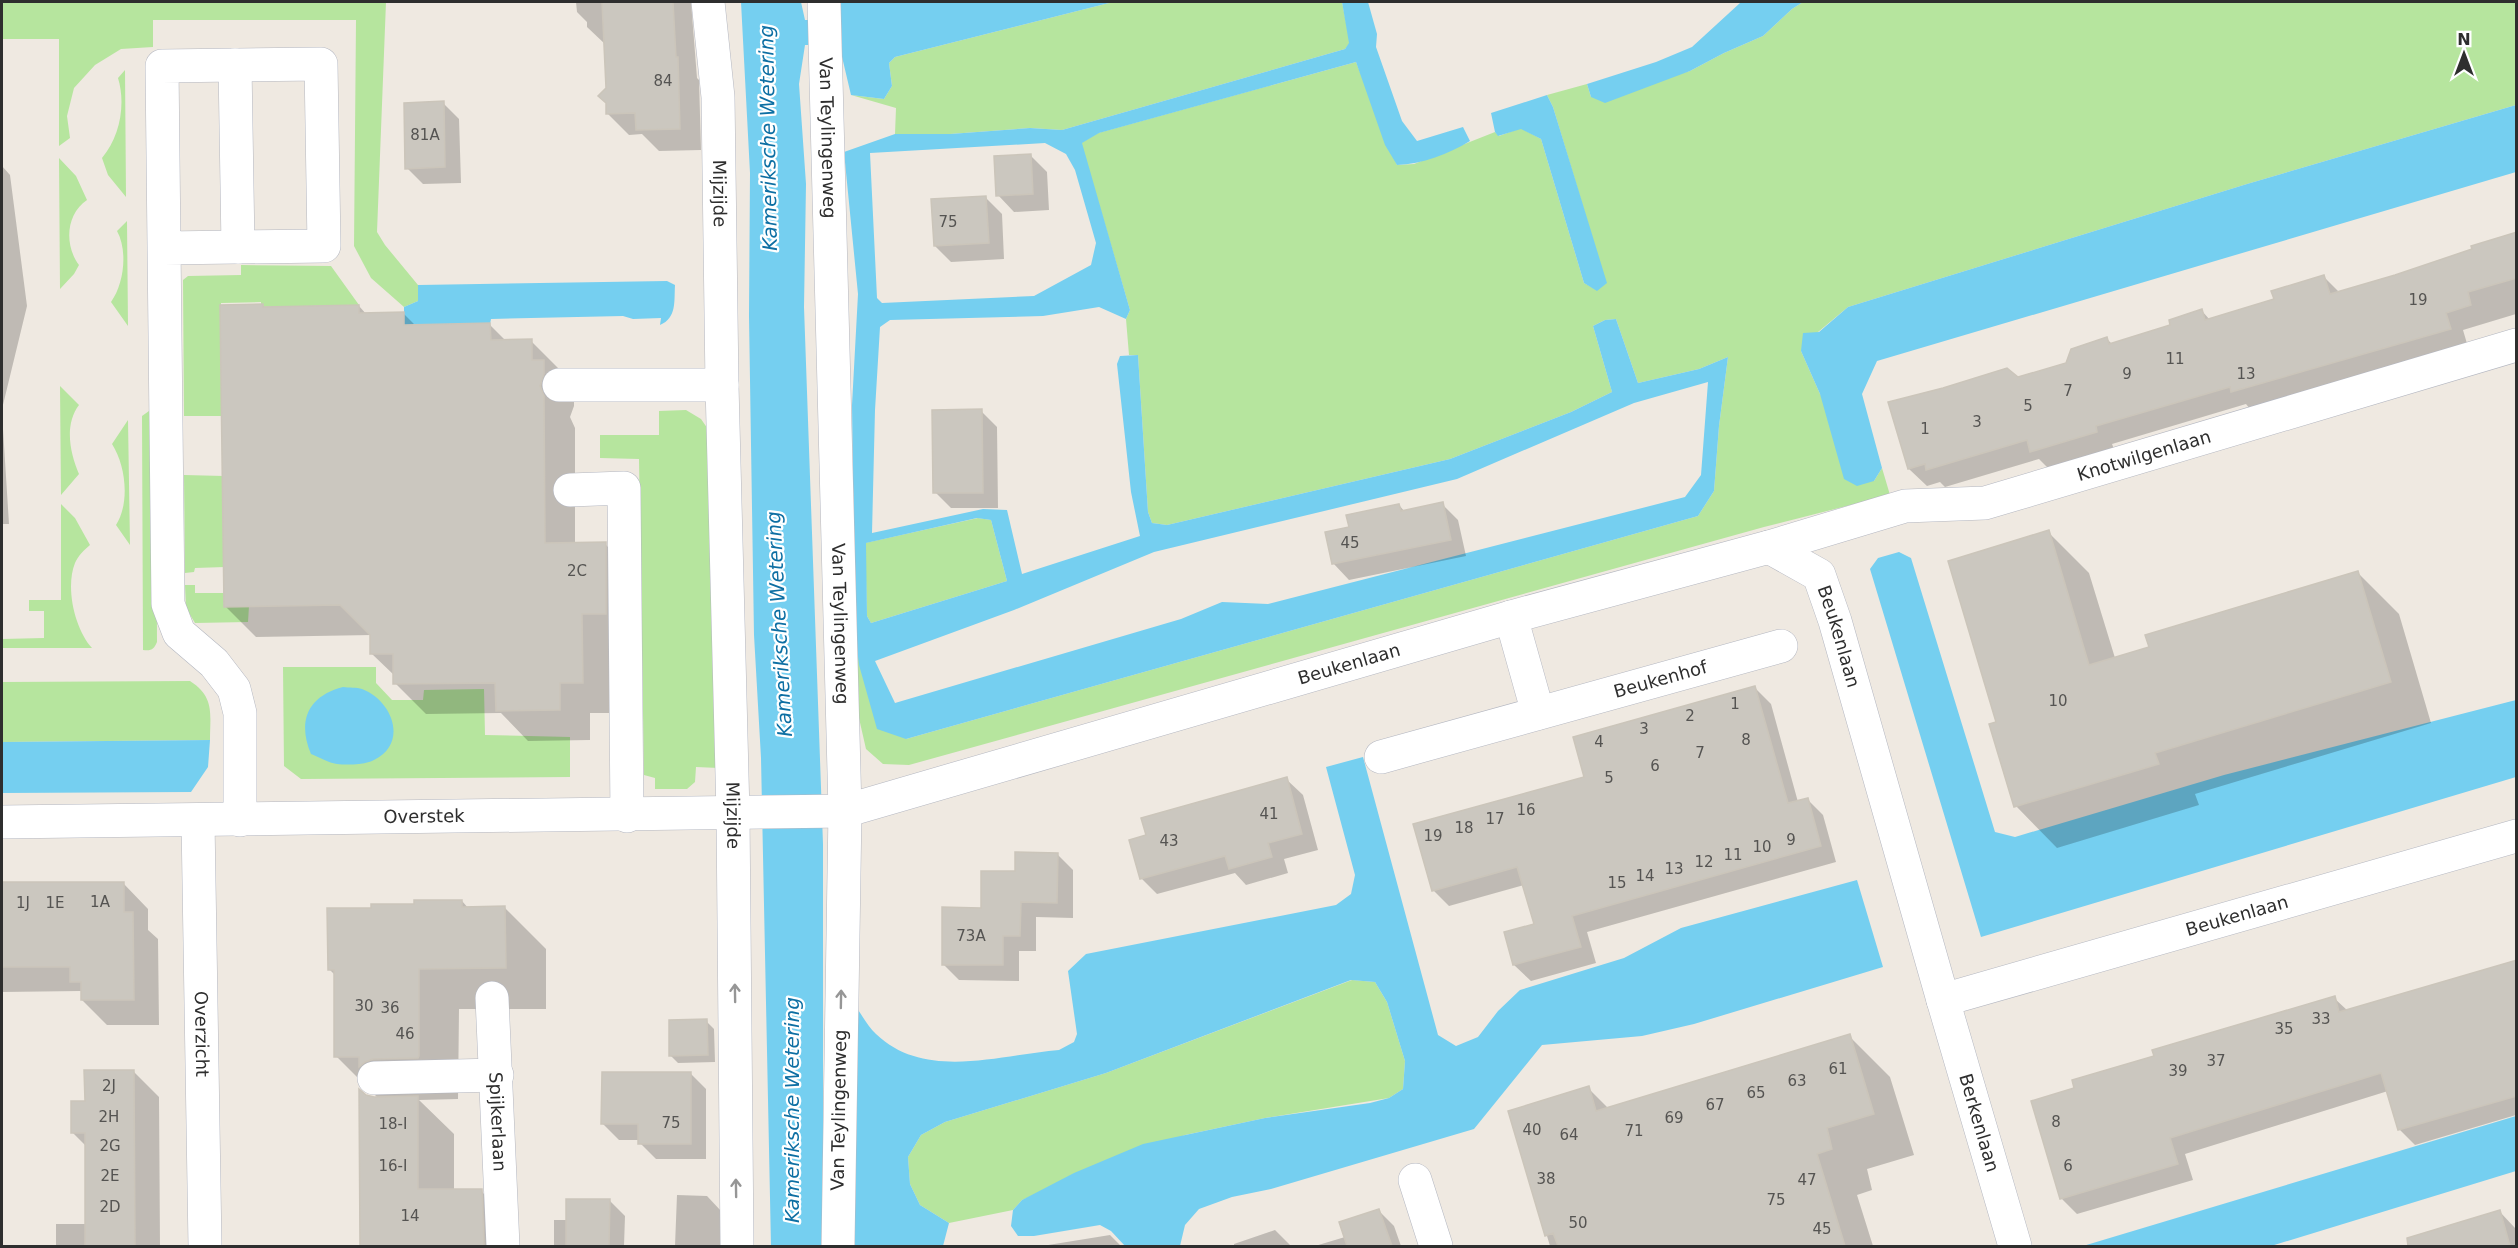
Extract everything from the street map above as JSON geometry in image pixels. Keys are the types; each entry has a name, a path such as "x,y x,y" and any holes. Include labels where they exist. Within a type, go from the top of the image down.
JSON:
{"street":[{"name":"Mijzijde","path":"708,2 718,97 722,385 739,813 737,1246"},
{"name":"Van Teylingenweg","path":"824,4 836,811 838,1246"},
{"path":"164,248 324,246 321,64 162,66 164,248 168,604 179,633 214,663 234,689 240,713 240,820"},
{"path":"235,65 238,247"},
{"name":"Knotwilgenlaan","path":"1769,547 1905,506 1984,503 2517,345"},
{"path":"559,385 722,385"},
{"path":"570,490 624,488 627,816"},
{"name":"Beukenlaan","path":"836,811 1511,617 1769,547 1819,574 1835,621 1943,1000 2517,836"},
{"path":"1511,617 1538,713"},
{"name":"Beukenhof","path":"1381,757 1781,646"},
{"name":"Overstek","path":"2,822 627,816 836,811"},
{"name":"Overzicht","path":"198,821 205,1246"},
{"name":"Spijkerlaan","path":"492,998 503,1246"},
{"name":"Berkenlaan","path":"1943,1000 2015,1246"},
{"path":"374,1078 497,1075"},
{"path":"1415,1180 1437,1246"}],"green space":[{"path":"2,2 386,2 377,232 418,285 418,301 404,307 371,278 354,246 356,20 153,20 153,47 121,49 95,65 74,88 67,116 70,138 59,146 59,39 2,39"},
{"path":"1113,2 1342,2 1350,43 1345,49 1062,130 1030,128 950,134 895,134 896,108 851,95 884,99 892,86 889,63 895,57"},
{"path":"1803,2 2516,2 2516,105 2247,184 1848,307 1818,332 1801,351 1820,394 1874,481 1882,468 1890,495 1764,527 909,765 883,764 866,749 851,683 855,630 906,739 1698,516 1714,491 1728,357 1699,369 1638,383 1616,319 1605,320 1593,326 1612,392 1571,412 1450,459 1167,525 1152,523 1148,512 1138,355 1129,355 1126,319 1130,310 1081,143 1098,133 1356,62 1397,165 1414,164 1495,132 1499,136 1521,128 1541,139 1584,283 1597,290 1606,283 1553,107 1547,95 1587,84 1591,97 1690,71 1763,36"},
{"path":"125,70 126,197 108,175 102,158 113,140 120,120 121,99 118,78"},
{"path":"59,158 76,176 87,200 80,206 71,221 69,239 79,265 60,289"},
{"path":"127,221 128,326 111,302 119,286 123,267 123,248 117,231"},
{"path":"241,265 331,266 359,305 261,307 261,302 221,303 223,416 184,416 183,280 188,276 241,275"},
{"path":"60,386 79,405 71,421 70,439 79,474 61,495"},
{"path":"156,406 157,642 152,649 143,650 142,416"},
{"path":"686,410 701,419 710,432 719,768 696,767 695,782 687,789 655,789 655,778 644,775 639,459 600,458 600,435 659,435 659,411"},
{"path":"128,420 130,545 116,525 125,496 121,463 112,444"},
{"path":"184,475 224,476 225,567 195,568 194,572 185,573"},
{"path":"61,504 75,518 90,545 75,563 71,584 73,608 81,630 92,648 2,648 2,639 44,638 44,611 29,611 29,600 61,600"},
{"path":"978,518 991,520 1007,581 871,623 867,616 865,543"},
{"path":"185,585 195,585 195,593 226,593 249,606 248,622 195,623 186,608"},
{"path":"283,667 376,667 376,683 392,700 423,700 424,690 484,689 485,735 570,737 570,777 301,779 284,766"},
{"path":"190,681 204,693 207,700 210,714 210,740 2,742 2,682"},
{"path":"1352,980 1375,982 1387,1002 1405,1061 1403,1089 1389,1098 1265,1118 1185,1135 1022,1200 1013,1210 949,1223 920,1205 910,1184 908,1157 921,1135 945,1122 1106,1073"}],"water":[{"name":"Kameriksche Wetering","path":"741,2 801,2 805,20 809,20 810,45 805,45 799,84 806,184 804,307 823,844 823,1246 771,1246 761,758 754,635 749,316 750,173"},
{"path":"839,2 1113,2 895,57 889,63 892,86 884,99 851,95 839,44"},
{"path":"1342,2 1368,2 1377,34 1376,47 1402,121 1417,141 1463,127 1470,141 1435,158 1397,165 1385,145 1356,62 1099,133 1082,143 1130,310 1126,319 1099,307 1043,316 890,320 880,327 872,533 983,509 1007,510 1022,574 1140,536 1131,492 1117,364 1120,356 1138,355 1148,512 1152,523 1167,525 1450,459 1571,412 1612,392 1593,326 1605,320 1616,319 1638,383 1699,369 1728,357 1714,491 1698,516 906,739 877,729 859,665 855,630 852,405 858,294 844,152 895,134 950,134 1030,128 1062,130 1345,49 1349,43","holes":["1045,143 1066,154 1075,170 1096,243 1091,265 1034,296 882,303 877,298 870,153","1708,382 1701,475 1685,497 1268,604 1222,602 1181,619 895,703 875,661 1014,610 1154,552 1457,479 1634,403","977,518 991,520 1007,581 871,623 867,616 866,543"]},
{"path":"1803,2 1763,36 1690,71 1605,103 1591,97 1587,84 1656,62 1692,47 1740,3"},
{"path":"1547,95 1553,107 1607,283 1597,291 1584,283 1541,139 1521,129 1498,136 1495,132 1491,113"},
{"path":"2516,105 2516,172 1877,361 1862,394 1882,468 1874,481 1857,486 1844,479 1820,394 1801,351 1803,333 1819,332 1848,307 2247,184"},
{"path":"667,281 675,285 674,308 669,318 660,325 661,318 633,319 623,316 491,319 490,324 404,325 404,307 418,301 418,285"},
{"path":"1899,552 1911,558 1995,832 2015,837 2224,775 2516,700 2516,777 1981,937 1870,569 1878,558"},
{"path":"343,687 360,688 373,695 381,702 392,722 391,743 385,753 370,762 337,764 311,754 305,731 309,712 321,697"},
{"path":"210,740 208,767 191,792 2,793 2,742"},
{"path":"1363,757 1438,1035 1456,1046 1478,1037 1498,1011 1520,990 1624,958 1681,928 1857,880 1883,967 1694,1024 1642,1036 1542,1045 1474,1129 1271,1189 1232,1197 1199,1209 1185,1225 1180,1246 1125,1246 1111,1231 1100,1225 1034,1236 1018,1236 1011,1226 1013,1210 1022,1200 1074,1173 1143,1144 1265,1118 1370,1103 1389,1098 1403,1089 1405,1061 1387,1002 1375,982 1351,980 1106,1073 945,1122 921,1135 908,1157 910,1184 920,1205 949,1223 943,1246 855,1246 854,1004 876,1034 895,1048 917,1057 963,1062 1059,1050 1074,1042 1077,1034 1068,971 1086,954 1336,905 1351,894 1355,875 1326,767"},
{"path":"2516,1116 2516,1171 2271,1246 2083,1246"}],"building":[{"path":"602,2 673,2 676,57 678,57 680,129 636,130 635,113 606,114 606,103 598,96 606,88"},
{"path":"444,101 445,167 405,169 404,103"},
{"path":"1031,154 1033,194 996,196 994,156"},
{"path":"986,196 989,243 934,246 931,199"},
{"path":"2517,232 2517,278 2468,292 2471,305 2446,313 2451,329 2231,392 2230,387 2096,426 2097,432 2030,452 2027,440 1926,470 1925,464 1908,469 1888,402 2007,368 2018,377 2066,363 2071,349 2107,337 2109,344 2170,325 2169,320 2202,309 2205,320 2274,299 2271,291 2324,275 2330,294 2395,275 2472,249 2471,246"},
{"path":"263,304 263,307 359,305 359,313 404,312 404,325 490,323 491,340 532,339 532,360 544,360 544,374 540,386 544,396 545,543 606,542 606,614 582,614 583,683 560,683 560,710 496,711 495,683 393,684 393,654 370,654 370,635 340,605 224,607 220,305"},
{"path":"982,409 983,493 933,493 932,410"},
{"path":"1443,502 1451,540 1332,564 1325,532 1349,527 1346,515 1399,504 1401,511"},
{"path":"2049,530 2089,665 2149,647 2145,635 2358,571 2391,682 2155,753 2159,764 2014,807 1989,724 1996,722 1948,561"},
{"path":"1755,686 1788,803 1808,798 1821,846 1572,916 1581,947 1513,965 1504,932 1534,924 1517,867 1432,891 1413,824 1584,777 1573,737"},
{"path":"1287,777 1302,834 1268,843 1272,857 1229,869 1225,856 1140,879 1129,840 1146,835 1141,818"},
{"path":"1015,852 1058,853 1057,903 1021,902 1020,936 1003,936 1003,965 942,965 942,907 981,908 981,871 1015,871"},
{"path":"2,882 124,882 124,912 133,912 134,1000 81,1000 81,982 70,982 70,967 2,967"},
{"path":"414,900 462,900 462,907 505,906 506,968 419,969 418,1058 373,1059 359,1067 359,1057 334,1057 334,970 328,970 327,908 371,908 371,904 414,904"},
{"path":"2517,960 2517,1096 2398,1130 2381,1073 2170,1138 2178,1164 2060,1199 2031,1101 2074,1088 2072,1080 2154,1056 2152,1050 2335,996 2339,1012"},
{"path":"707,1019 708,1055 669,1056 669,1020"},
{"path":"1850,1034 1874,1114 1827,1128 1832,1149 1817,1154 1845,1246 1558,1246 1553,1233 1545,1236 1508,1111 1589,1086 1596,1111"},
{"path":"84,1070 134,1070 135,1246 85,1246 85,1133 71,1133 71,1101 85,1101"},
{"path":"602,1072 691,1072 691,1144 638,1144 638,1124 601,1124"},
{"path":"359,1089 366,1095 374,1097 418,1096 418,1189 482,1189 484,1246 360,1246"},
{"path":"566,1199 610,1199 609,1246 566,1246"},
{"path":"1379,1209 1392,1246 1347,1246 1339,1222"},
{"path":"2500,1210 2510,1246 2408,1246 2407,1238"}]}
